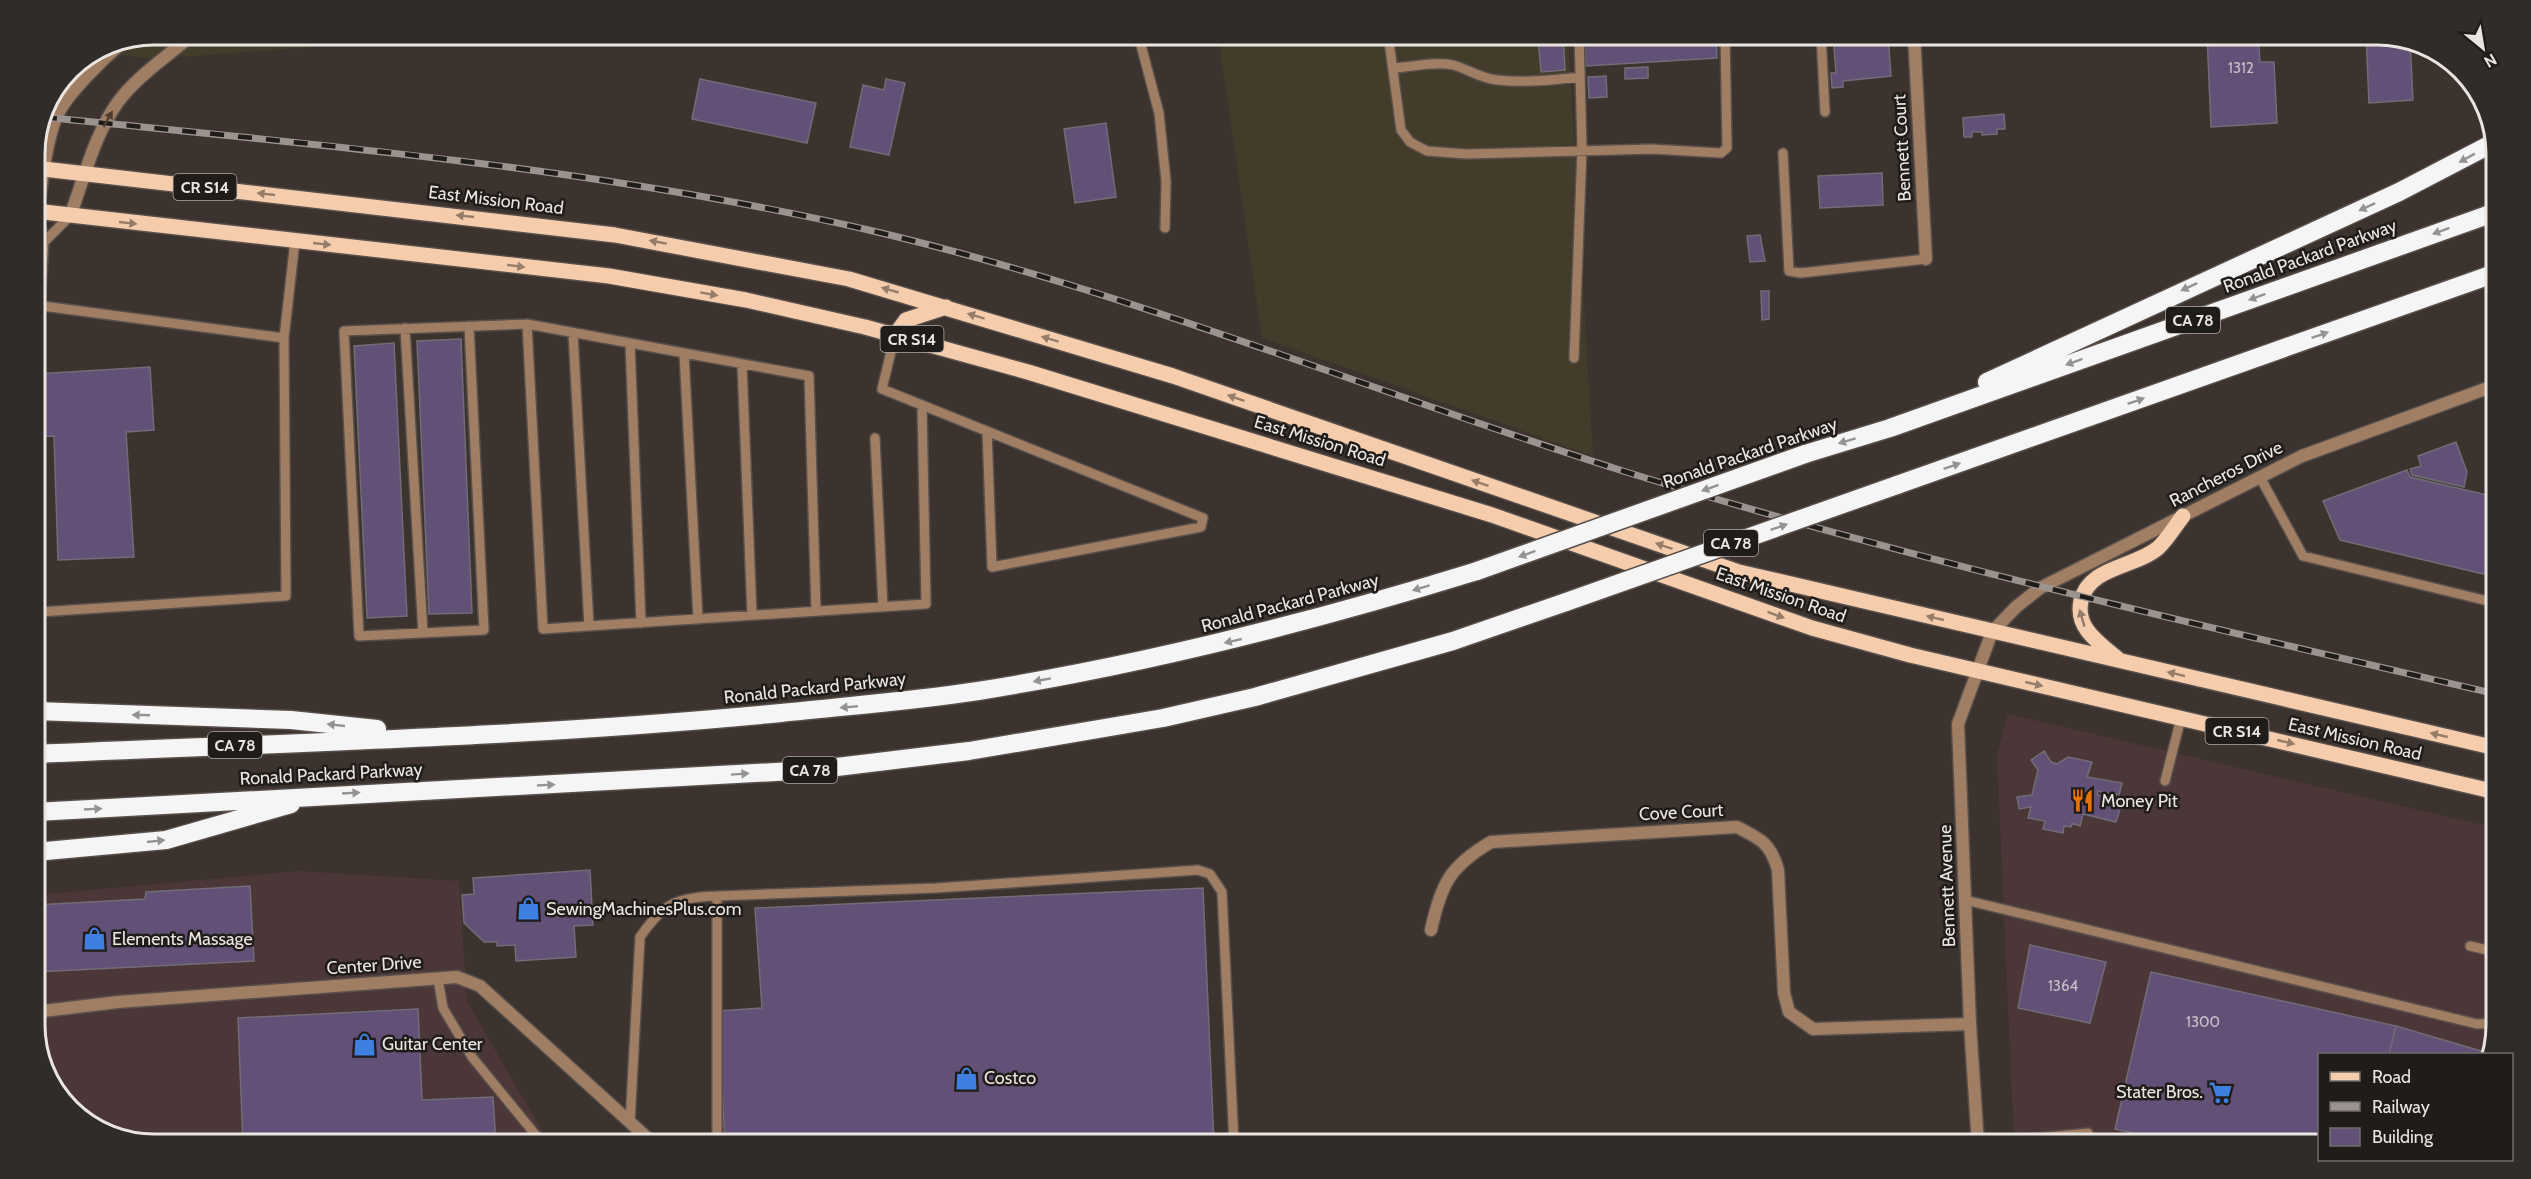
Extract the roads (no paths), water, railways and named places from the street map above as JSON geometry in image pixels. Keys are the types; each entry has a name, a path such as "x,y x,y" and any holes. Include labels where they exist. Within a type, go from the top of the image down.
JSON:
{"highway":[{"path":"1890,428 2205,279 2399,192 2486,147"},
{"name":"Ronald Packard Parkway","path":"45,754 664,725 878,704 976,691 1162,657 1350,610 1477,571 1805,454 1890,428 2486,216"},
{"name":"Ronald Packard Parkway","path":"45,811 324,794 812,770 1039,740 1162,718 1266,694 1453,641 2486,277"},
{"path":"45,711 291,720 436,736"},
{"path":"45,851 166,840 324,794"}],"main road":[{"name":"East Mission Road","path":"45,169 615,235 849,279 1173,376 1739,572 2486,746"},
{"name":"East Mission Road","path":"45,212 609,276 746,300 895,335 1038,375 1492,514 1812,628 1977,671 2486,790"},
{"path":"895,335 906,320 946,307"},
{"path":"2120,661 2091,637 2082,623 2079,609 2084,588 2100,575 2157,548 2183,516"}],"street":[{"path":"70,216 104,124 118,102 136,82 180,45"},
{"name":"Bennett Court","path":"1915,45 1926,259"},
{"path":"45,150 56,118 100,59"},
{"name":"Rancheros Drive","path":"1992,632 2016,607 2040,588 2302,456 2486,389"},
{"name":"Bennett Avenue","path":"1977,1134 1970,1024 1958,724 1992,632"},
{"name":"Cove Court","path":"1431,930 1438,900 1452,873 1467,856 1491,842 1737,827 1760,838 1773,853 1778,870 1784,993 1790,1012 1813,1029 1970,1024"},
{"name":"Center Drive","path":"45,1011 118,1002 457,977 480,986 643,1134"}],"lane":[{"path":"1141,45 1159,113 1166,181 1165,228"},
{"path":"1390,45 1401,130 1410,142 1427,151 1466,154 1582,149 1652,149 1721,153 1727,148 1725,45"},
{"path":"1574,358 1582,149 1579,45"},
{"path":"1822,45 1825,112"},
{"path":"1393,68 1455,65 1470,74 1495,80 1538,82 1580,77"},
{"path":"1783,153 1789,271 1801,273 1926,259"},
{"path":"45,241 70,216"},
{"path":"45,612 286,596 284,338 295,241"},
{"path":"45,306 284,338"},
{"path":"527,324 543,629 926,604 922,405"},
{"path":"469,326 484,630 358,636 344,331 405,328 527,324 809,376 816,611"},
{"path":"405,328 423,633"},
{"path":"573,333 589,626"},
{"path":"895,335 882,389 987,431 1203,518 1201,527 992,567 987,431"},
{"path":"630,343 642,623"},
{"path":"684,353 698,619"},
{"path":"742,364 752,615"},
{"path":"875,438 883,607"},
{"path":"2260,477 2302,556 2486,601"},
{"path":"2164,781 2181,718"},
{"path":"630,1123 640,937 658,912 692,897 936,888 1198,870 1210,874 1222,891 1234,1134"},
{"path":"717,896 717,1134"},
{"path":"1965,900 2469,1022 2486,1023"},
{"path":"2470,946 2486,950"},
{"path":"438,979 443,1008 472,1057 535,1134"},
{"path":"2078,1134 2088,1133"}],"railway":[{"path":"51,118 356,149 564,175 771,209 873,231 968,255 1156,312 1623,471 1839,534 2057,590 2486,692"}],"place":[{"name":"Money Pit","path":"2083,801"},
{"name":"SewingMachinesPlus.com","path":"528,909"},
{"name":"Elements Massage","path":"94,939"},
{"name":"Guitar Center","path":"364,1044"},
{"name":"Costco","path":"966,1078"},
{"name":"Stater Bros.","path":"2221,1092"}]}
